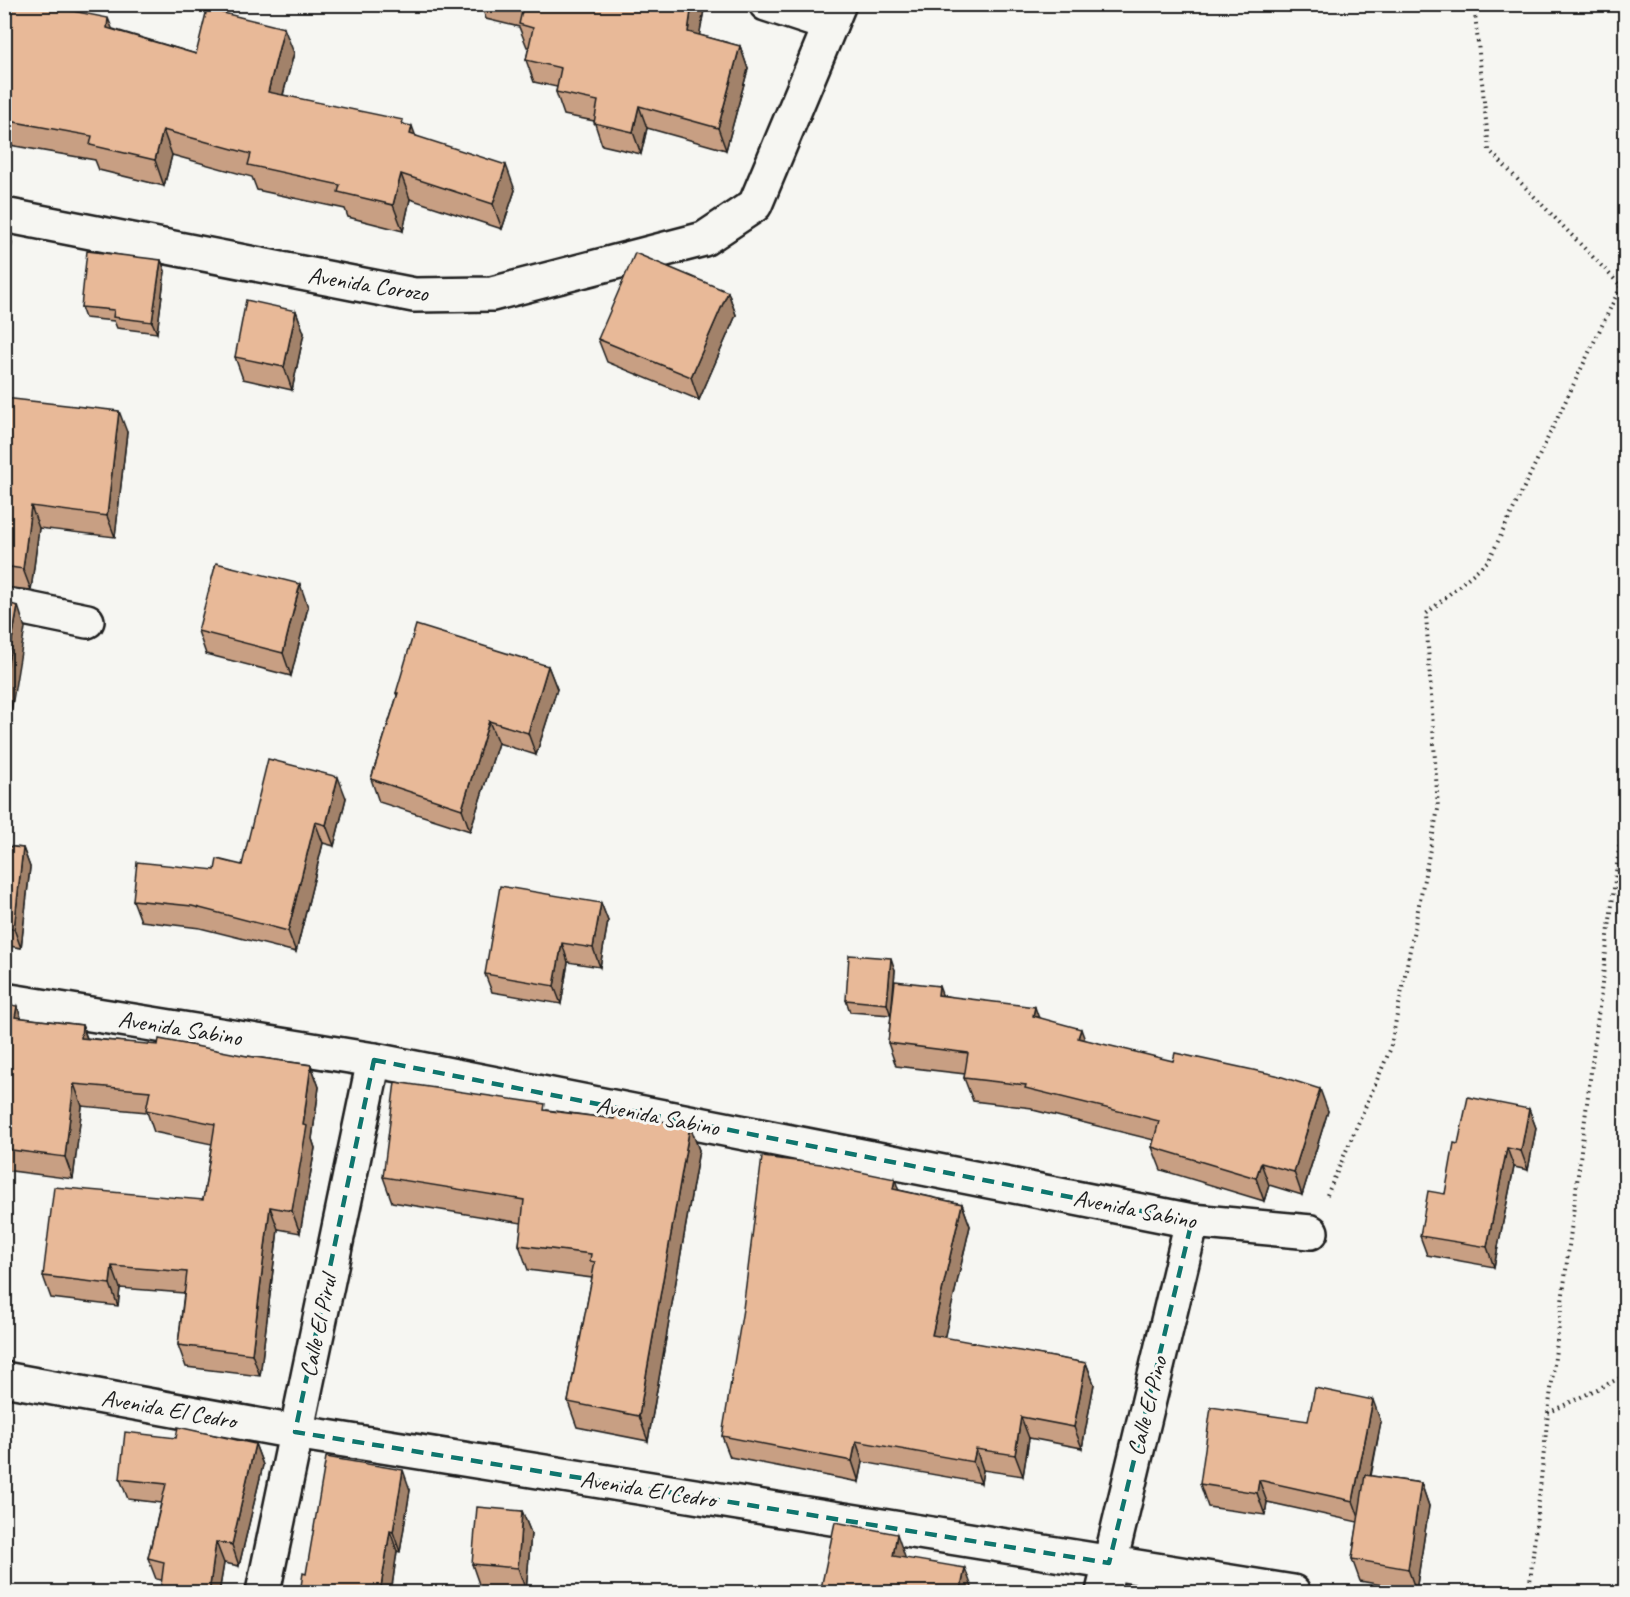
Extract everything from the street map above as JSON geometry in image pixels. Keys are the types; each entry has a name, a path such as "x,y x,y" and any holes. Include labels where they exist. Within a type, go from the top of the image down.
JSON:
{"street":[{"path":"766,4 834,15"},
{"name":"Avenida Corozo","path":"4,216 414,295 492,294 704,239 754,205 834,15"},
{"path":"4,604 87,621"},
{"name":"Avenida Sabino","path":"4,1000 374,1060 1192,1221 1311,1232"},
{"name":"Calle El Pirul","path":"263,1593 374,1060"},
{"name":"Calle El Pino","path":"1106,1578 1192,1221"},
{"name":"Avenida El Cedro","path":"4,1379 1106,1578 1293,1593"}],"path":[{"path":"1311,1232 1390,1050 1438,809 1426,614 1489,560 1621,286 1489,150 1474,4"},
{"path":"1529,1593 1548,1413 1626,793"},
{"path":"1620,834 1626,843"},
{"path":"1548,1413 1626,1375"}],"highlighted area":[{"path":"374,1060 1192,1221 1109,1563 295,1432"}],"building":[{"path":"13,4 38,4 108,18 107,28 196,54 207,9 284,28 268,92 403,120 402,124 412,126 410,134 506,165 493,204 401,174 393,205 338,192 340,185 248,165 251,154 163,130 155,160 90,145 92,136 4,120 4,50"},
{"path":"512,4 692,4 688,32 740,46 718,128 639,106 633,132 594,123 598,101 556,92 561,68 526,60 533,28 519,24 523,7"},
{"path":"87,251 161,260 152,322 113,317 114,310 81,307"},
{"path":"635,253 728,292 691,377 598,339"},
{"path":"246,300 296,311 284,367 235,357"},
{"path":"4,398 119,411 107,516 31,506 23,569 4,566"},
{"path":"216,563 300,584 283,653 198,631"},
{"path":"4,602 18,606 4,685"},
{"path":"416,625 548,666 528,733 489,721 462,809 371,779"},
{"path":"268,759 338,777 326,825 315,822 288,931 192,906 133,900 137,862 215,870 217,859 242,865"},
{"path":"4,846 23,848 14,929 4,928"},
{"path":"500,886 601,903 593,948 562,943 554,986 485,974"},
{"path":"849,955 891,958 887,1004 846,1000"},
{"path":"895,981 939,986 938,995 1035,1007 1033,1016 1081,1029 1078,1038 1173,1061 1175,1053 1276,1075 1320,1089 1294,1172 1261,1163 1256,1178 1152,1147 1159,1121 1025,1088 1026,1085 964,1078 968,1053 888,1043"},
{"path":"4,1004 17,1006 15,1017 82,1025 81,1038 158,1045 159,1039 247,1056 311,1065 303,1125 307,1126 292,1211 270,1207 252,1354 178,1345 187,1272 112,1266 110,1284 43,1276 54,1187 203,1200 215,1124 146,1110 150,1091 74,1084 65,1157 4,1149"},
{"path":"395,1082 545,1104 544,1110 614,1119 615,1113 690,1126 639,1416 568,1402 595,1262 590,1261 591,1254 519,1245 524,1200 383,1177"},
{"path":"1468,1097 1529,1109 1521,1151 1507,1148 1487,1247 1420,1236 1428,1191 1445,1194 1454,1143 1458,1144"},
{"path":"762,1157 821,1164 895,1179 893,1189 962,1204 932,1335 1086,1363 1074,1427 1021,1417 1015,1455 976,1449 973,1462 856,1441 852,1461 722,1436 743,1309"},
{"path":"1315,1388 1373,1400 1353,1501 1259,1480 1257,1493 1200,1484 1211,1407 1308,1421"},
{"path":"178,1427 255,1444 232,1545 216,1542 209,1593 160,1593 164,1562 148,1558 166,1484 120,1479 125,1432 176,1438"},
{"path":"326,1457 403,1470 380,1593 300,1593 303,1573 306,1574"},
{"path":"1365,1475 1421,1483 1408,1569 1352,1559"},
{"path":"477,1507 522,1511 518,1568 472,1564"},
{"path":"835,1522 897,1534 893,1556 965,1568 960,1593 820,1593"}]}
